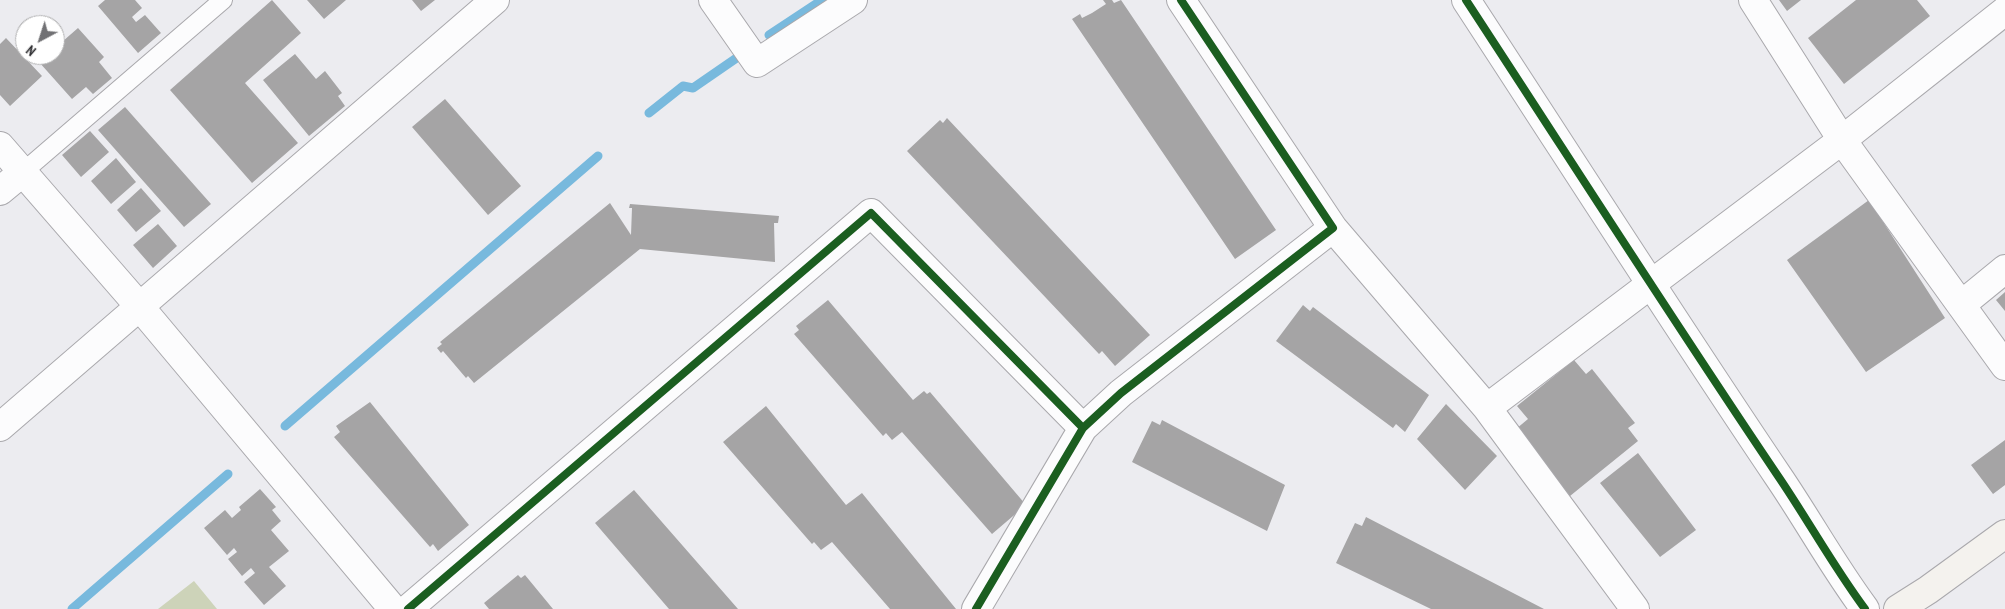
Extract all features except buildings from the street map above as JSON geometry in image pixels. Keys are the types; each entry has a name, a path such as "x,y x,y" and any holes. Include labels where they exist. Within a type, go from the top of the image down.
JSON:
{"main road":[{"path":"1898,609 1928,590 2005,534"}],"street":[{"path":"0,428 495,0"},
{"path":"713,0 758,64 853,0"},
{"path":"1181,0 1333,228 1487,408 1636,609"},
{"path":"1466,0 1794,499 1841,577 1865,609"},
{"path":"1753,0 1842,140 2005,366"},
{"path":"1487,408 1842,140 2005,11"},
{"path":"0,146 140,307 393,609"},
{"path":"0,192 23,172"},
{"path":"408,609 871,213 1083,428"},
{"path":"976,609 1083,428 1121,393 1333,228"},
{"path":"1960,305 2005,269"}],"lane":[{"path":"23,172 223,0"}],"green space":[{"path":"194,581 217,609 158,609"}],"waterway":[{"path":"769,35 822,0"},
{"path":"649,113 683,86 693,88 738,57"},
{"path":"285,426 598,156"},
{"path":"72,609 228,474"}],"cycle path":[{"path":"976,609 1083,428 1121,393 1333,228 1181,0"},
{"path":"1466,0 1865,609"},
{"path":"408,609 871,213 1083,428"}]}
